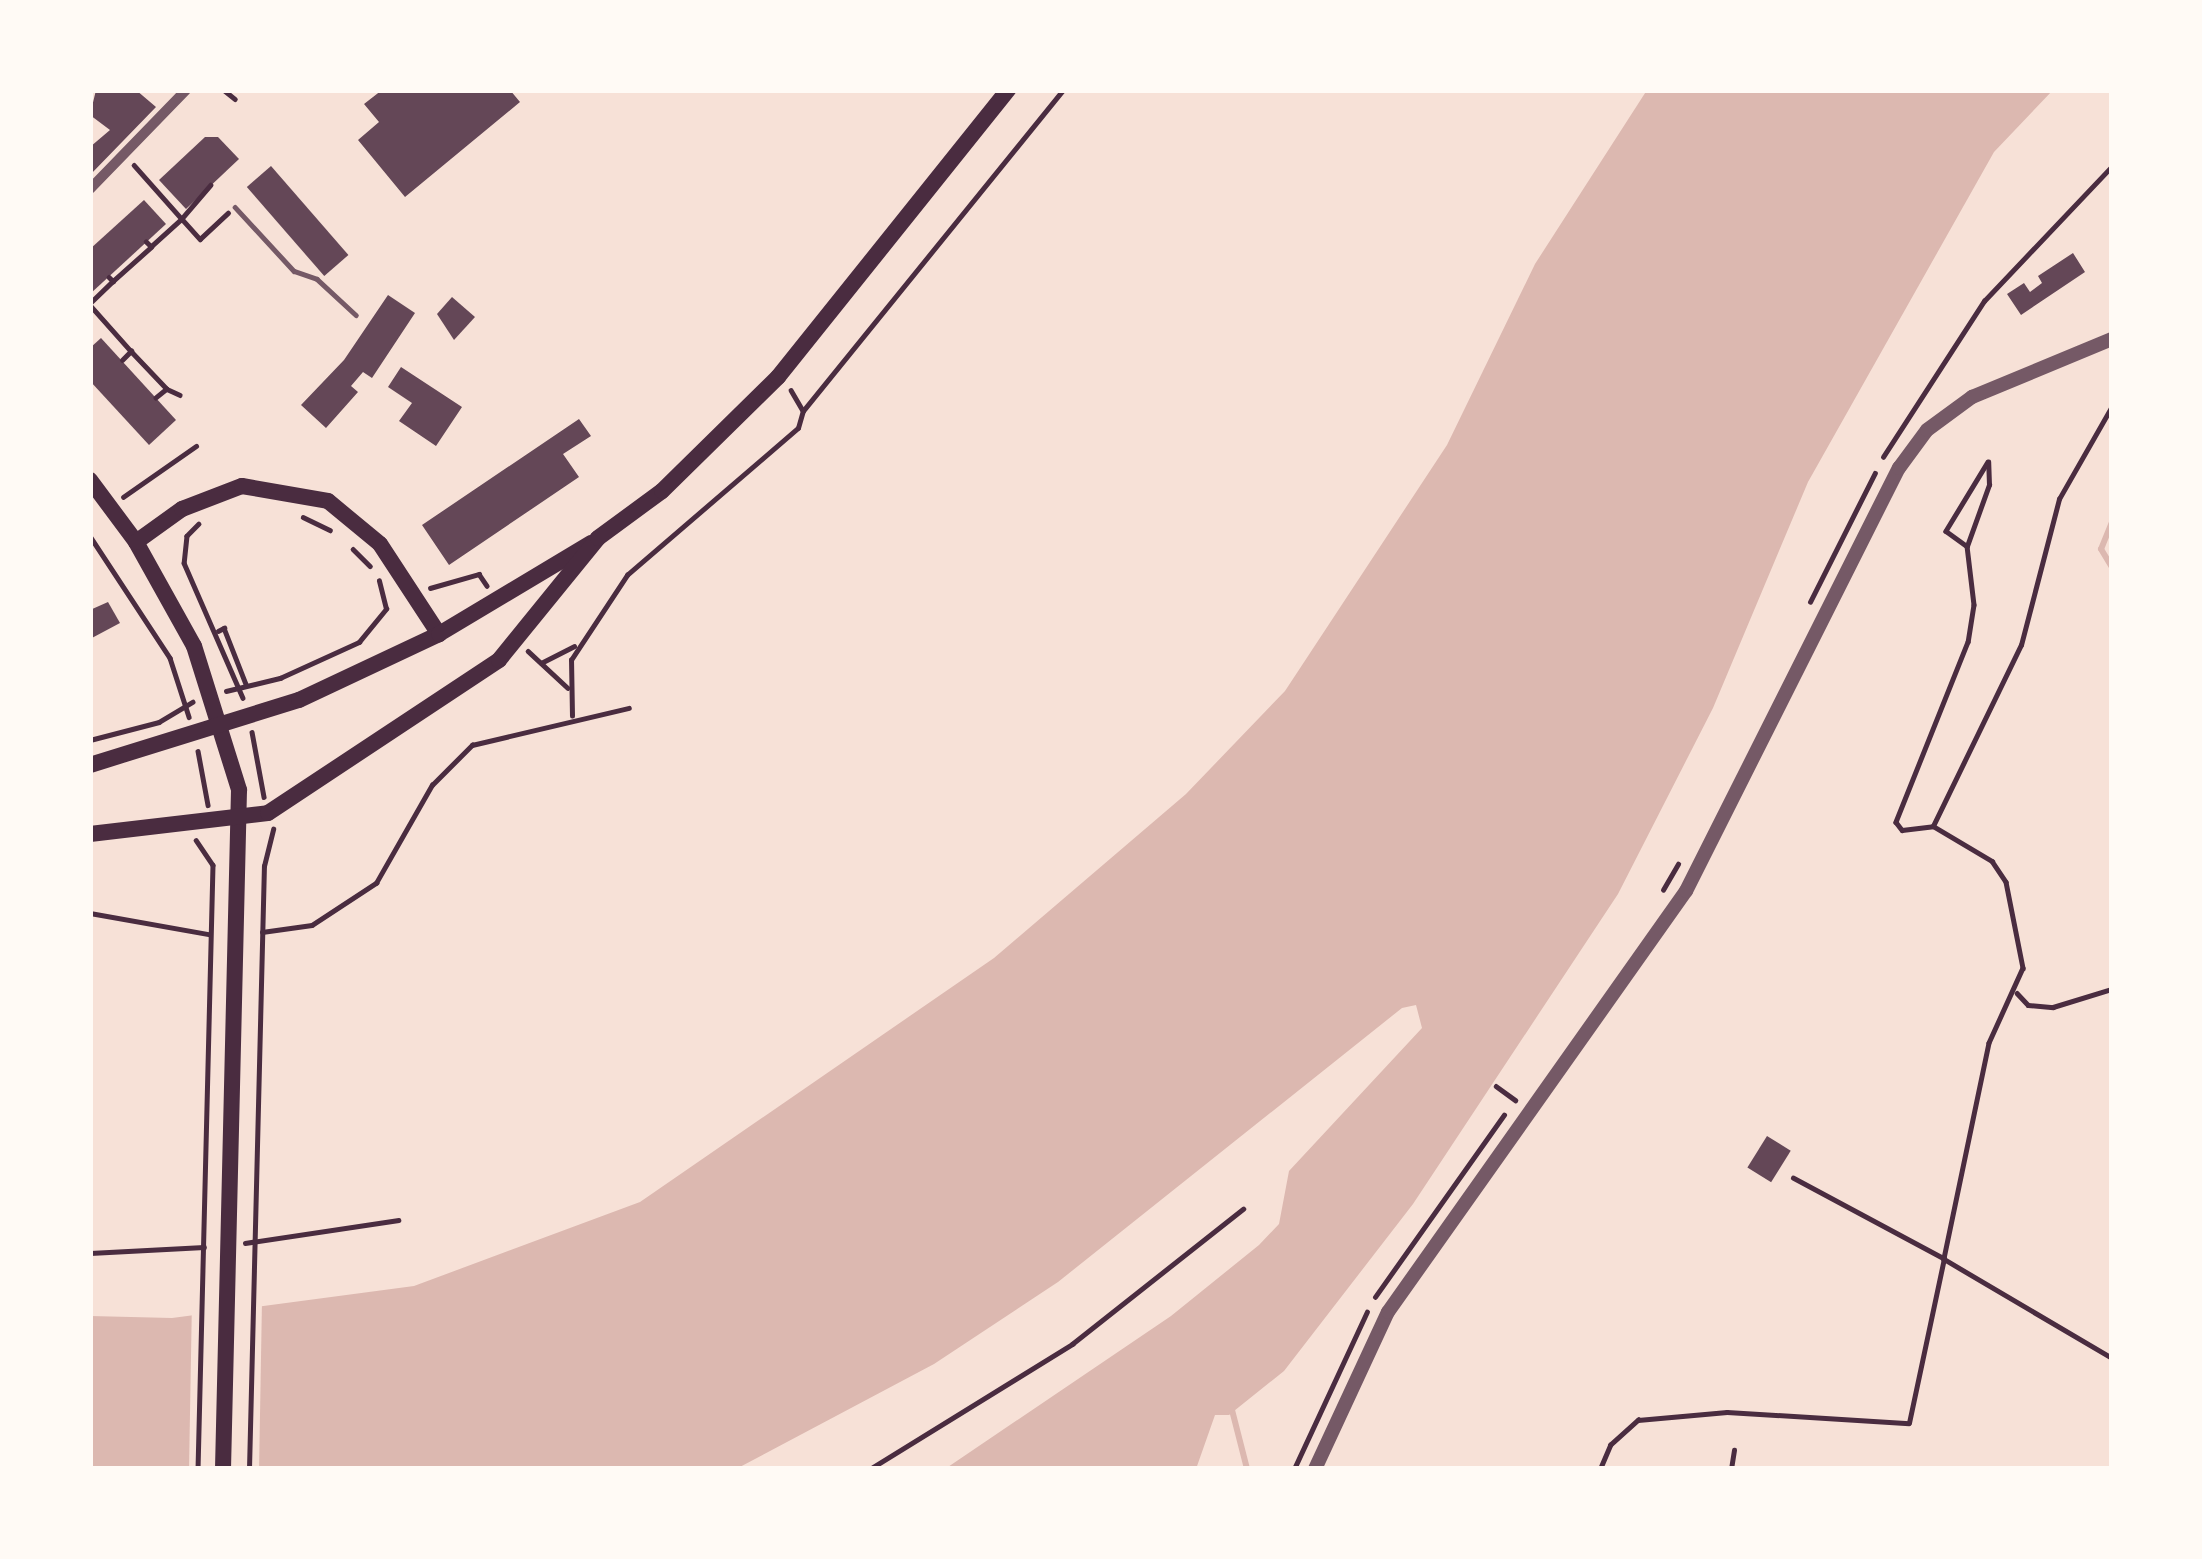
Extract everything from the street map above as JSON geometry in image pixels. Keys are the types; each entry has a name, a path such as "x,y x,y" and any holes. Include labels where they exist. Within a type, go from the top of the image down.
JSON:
{"main road":[{"path":"90,765 299,700 439,634 598,538 662,491 778,377 860,283 1008,90"},
{"path":"90,481 136,542 194,646 238,790 242,820 223,1469"},
{"path":"136,542 182,508 242,486 317,498 380,544 439,634"},
{"path":"90,834 242,820 268,813 500,660 598,538"}],"street":[{"path":"90,189 127,158 186,90"},
{"path":"1315,1469 1388,1312 1686,891 1899,468 1927,430 1972,397 2112,339"}],"lane":[{"path":"235,207 294,272 317,279 356,315"}],"path":[{"path":"224,90 235,99"},
{"path":"572,716 568,688 578,644 627,575 798,428 802,412 1064,90"},
{"path":"127,158 200,238 235,207"},
{"path":"181,395 166,389 90,304 212,185"},
{"path":"122,360 131,351"},
{"path":"778,377 802,412"},
{"path":"156,398 166,389"},
{"path":"1933,826 2021,645 2060,499 2112,406"},
{"path":"110,507 196,446"},
{"path":"1600,1469 1610,1445 1638,1420 1726,1412 1909,1423 1988,1043 2017,993 2023,968 2006,882 1993,861 1933,826 1902,830 1898,808 1968,643 1974,605 1967,547 1989,485 1988,462 1946,531 1967,547"},
{"path":"90,740 159,722 176,708 246,684 280,678 359,642 386,609 372,568 326,526 295,514"},
{"path":"210,518 187,536 184,563 218,632 224,628 246,684"},
{"path":"90,536 170,658"},
{"path":"542,663 578,644"},
{"path":"528,651 568,688"},
{"path":"253,933 312,925 355,902 391,864 432,785 472,745 572,716 629,708"},
{"path":"197,1469 213,865"},
{"path":"249,1469 264,866"},
{"path":"90,913 195,934 233,934"},
{"path":"2017,993 2028,1005 2054,1006 2112,989"},
{"path":"1496,1086 1515,1100"},
{"path":"1792,1178 1944,1259 2112,1358"},
{"path":"870,1469 1072,1344 1244,1209"},
{"path":"1731,1469 1734,1450"}],"shaded area":[{"path":"1647,90 2053,90 1994,152 1808,482 1713,708 1618,894 1413,1204 1284,1371 1229,1415 1215,1415 1196,1469 945,1469 1171,1316 1259,1245 1279,1224 1289,1171 1422,1028 1416,1005 1402,1008 1058,1282 934,1364 736,1469 90,1469 90,1316 172,1318 414,1286 640,1202 994,958 1186,794 1285,691 1447,445 1535,264"}],"pier":[{"path":"192,1299 262,1300 259,1469 189,1468"}],"building":[{"path":"96,90 136,90 156,107 90,175 90,147 110,130 90,115"},
{"path":"382,90 510,90 520,102 405,197 358,140 379,122 364,104"},
{"path":"205,137 218,137 239,159 186,209 159,180"},
{"path":"271,166 348,255 324,276 247,187"},
{"path":"144,200 166,224 90,294 90,249"},
{"path":"2073,253 2085,272 2021,315 2007,294 2024,283 2030,292 2042,283 2038,276"},
{"path":"388,295 415,313 372,378 363,372 351,386 358,392 326,428 301,405 344,360"},
{"path":"452,297 475,317 454,340 437,314"},
{"path":"101,338 176,420 149,445 90,381 90,348"},
{"path":"401,367 462,407 436,446 399,421 412,403 388,387"},
{"path":"579,419 591,436 563,454 579,477 449,565 422,525"},
{"path":"108,602 120,623 90,639 90,610"},
{"path":"1767,1136 1791,1151 1771,1182 1747,1167"}],"waterway":[{"path":"2112,522 2101,549 2112,567"},
{"path":"1232,1410 1247,1469"}]}
